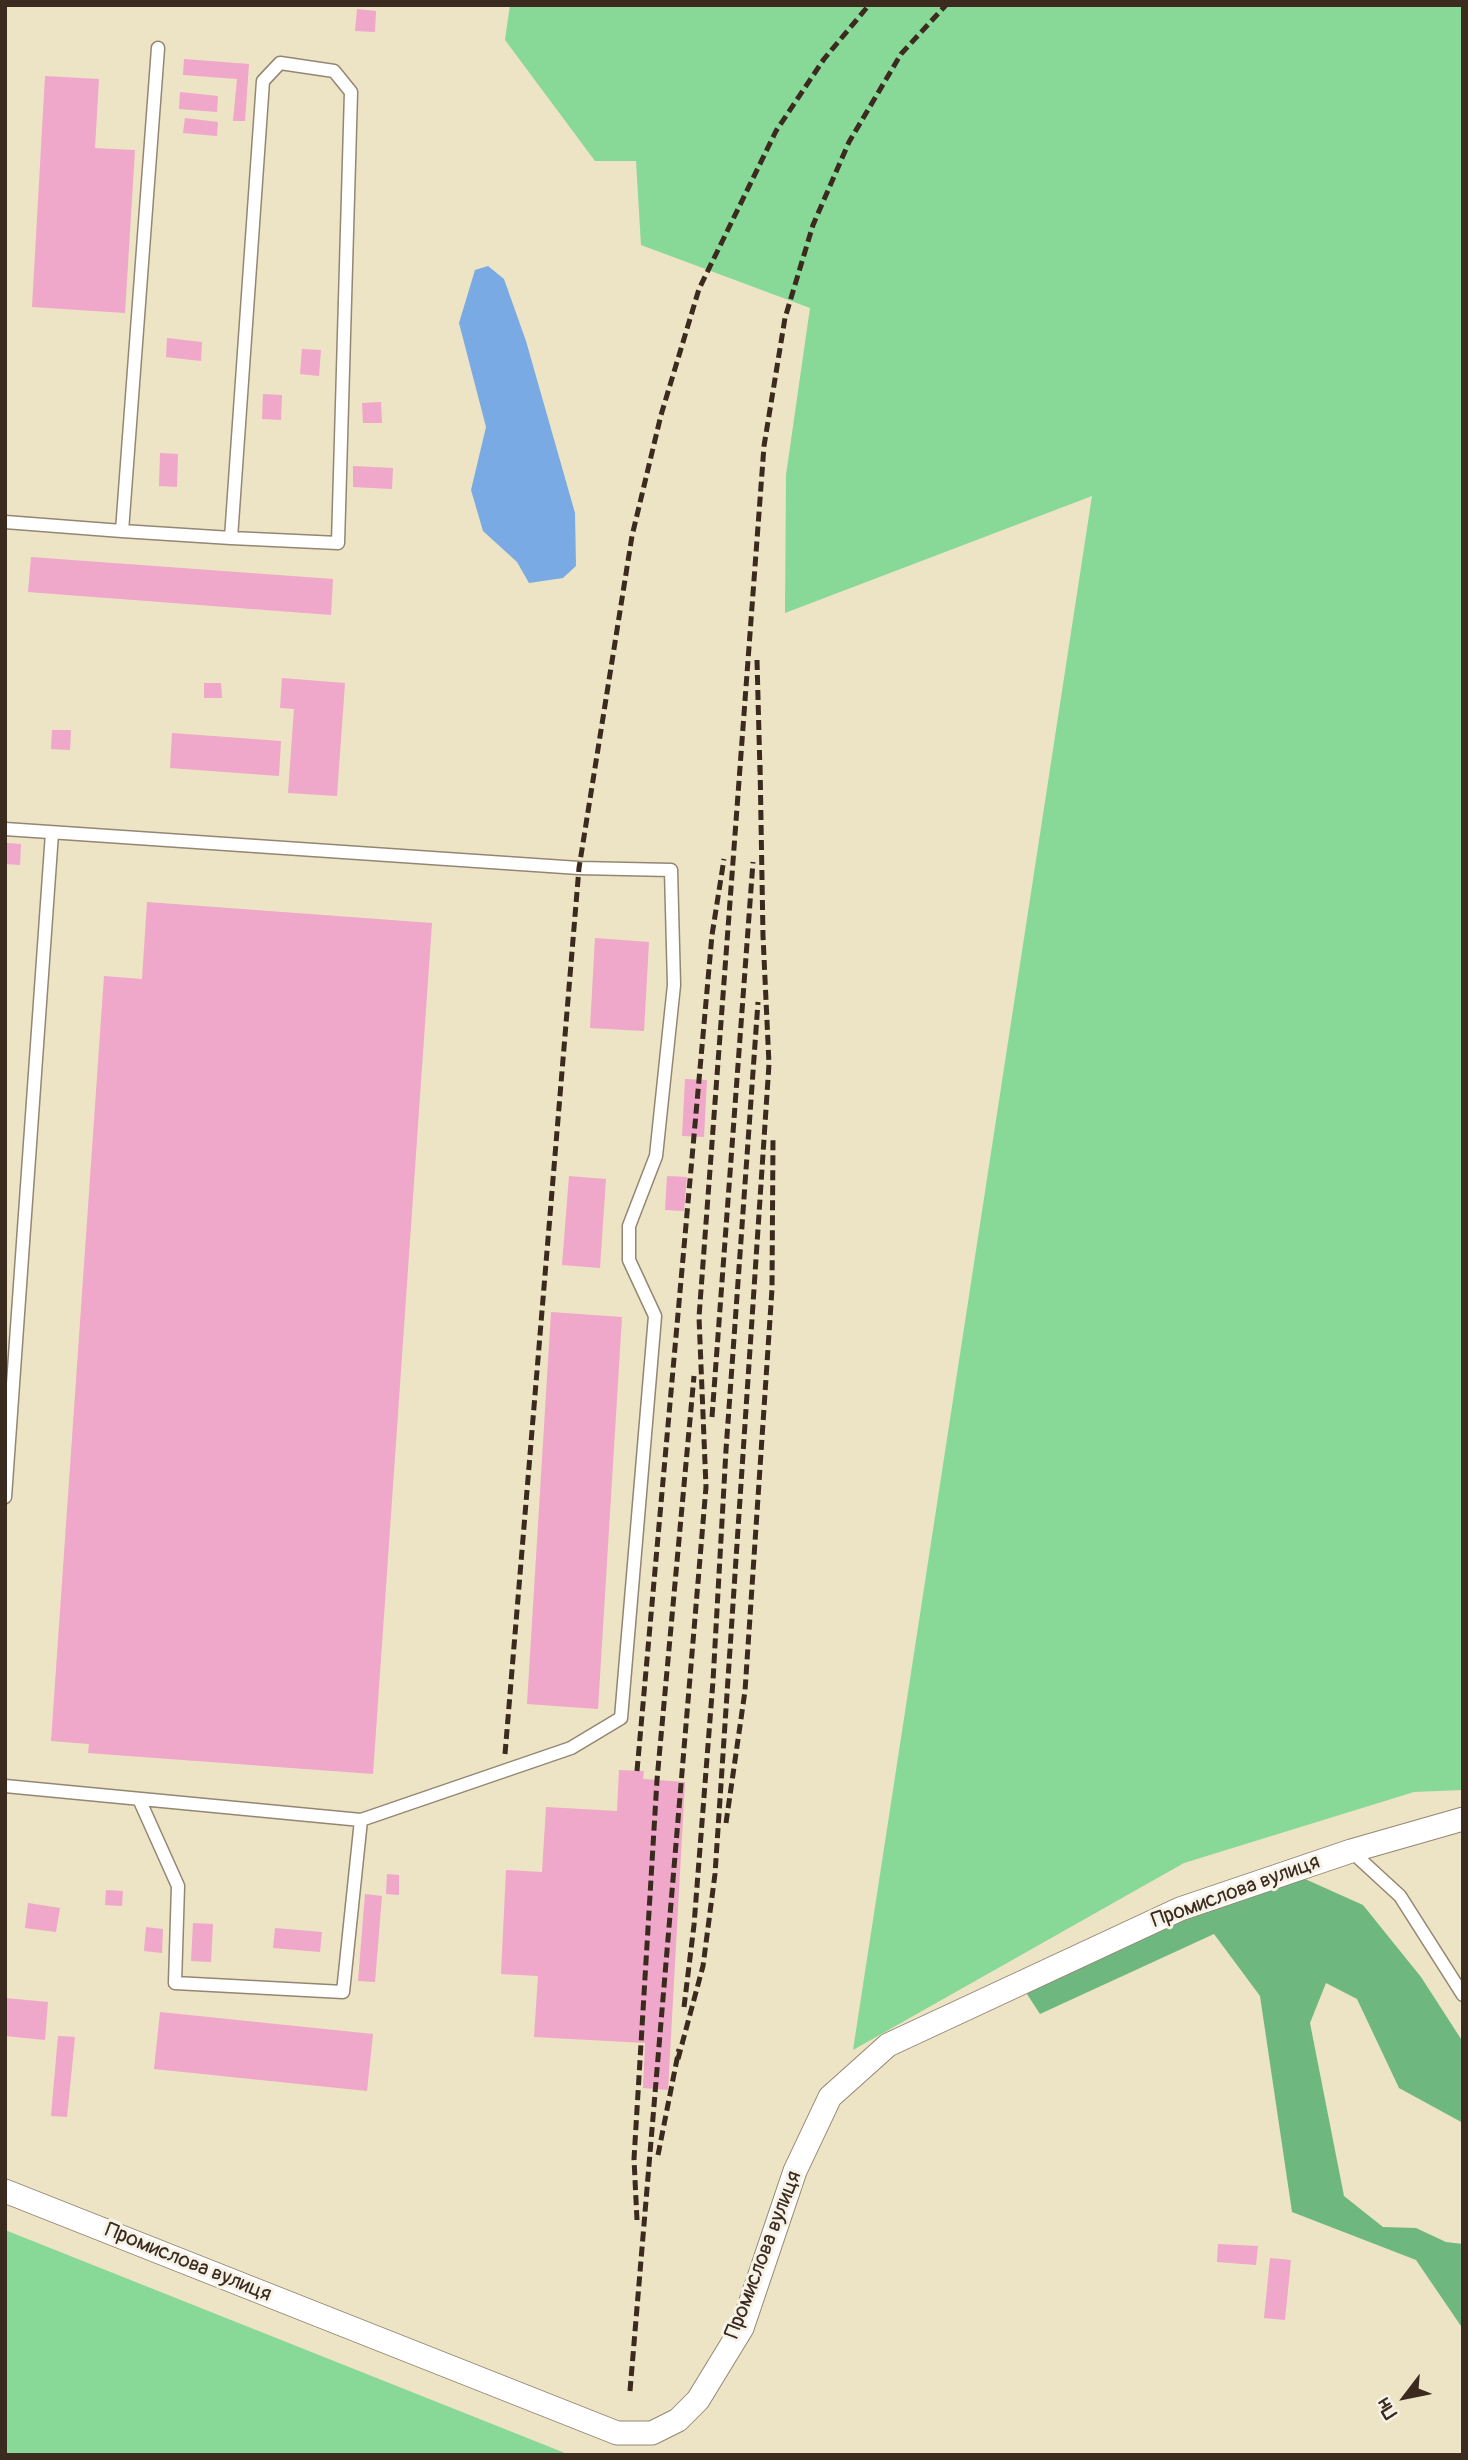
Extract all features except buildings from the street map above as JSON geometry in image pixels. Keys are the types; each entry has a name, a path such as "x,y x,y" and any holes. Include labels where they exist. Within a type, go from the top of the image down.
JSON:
{"street":[{"name":"Промислова вулиця","path":"5,2190 617,2433 652,2433 678,2420 698,2400 742,2328 795,2171 830,2097 888,2045 1180,1909 1351,1851 1463,1819"}],"lane":[{"path":"122,531 158,48"},
{"path":"5,522 231,538 338,543 351,92 334,71 281,63 263,81 231,538"},
{"path":"5,829 579,868 671,870 674,985 656,1156 629,1226 629,1261 655,1316 621,1718 570,1748 361,1820 5,1786"},
{"path":"5,1497 52,833"},
{"path":"139,1799 178,1886 175,1983 343,1992 361,1820"},
{"path":"1351,1851 1400,1896 1463,1995"}],"green space":[{"path":"510,5 1463,5 1463,1790 1414,1792 1184,1863 853,2050 1092,496 785,613 786,475 810,308 641,245 636,161 595,161 505,40"},
{"path":"1305,1879 1363,1905 1421,1977 1463,2042 1463,2123 1399,2088 1357,1999 1326,1983 1310,2023 1344,2196 1383,2227 1416,2228 1446,2242 1463,2244 1463,2329 1416,2260 1292,2212 1260,1996 1214,1934 1040,2014 1025,1991 1196,1914"},
{"path":"5,2230 570,2455 5,2455"}],"water":[{"path":"488,266 504,279 526,341 575,513 576,566 563,578 529,583 517,562 483,531 471,490 486,427 459,323 475,270"}],"railway":[{"path":"505,1754 579,868 632,536 661,415 699,289 776,131 824,59 869,5"},
{"path":"630,2391 706,1487 699,1317 764,446 785,318 813,225 849,142 901,54 946,5"},
{"path":"757,660 760,772"},
{"path":"678,2059 703,1966 715,1874 769,1064 763,936 760,763"},
{"path":"637,1771 712,935 724,859"},
{"path":"712,1417 753,862"},
{"path":"684,2007 694,1925 713,1681 726,1450 758,1002"},
{"path":"726,1823 745,1691 772,1289 773,1139"},
{"path":"637,2220 634,2159 657,1780 694,1376"},
{"path":"658,2155 679,2049"}]}
